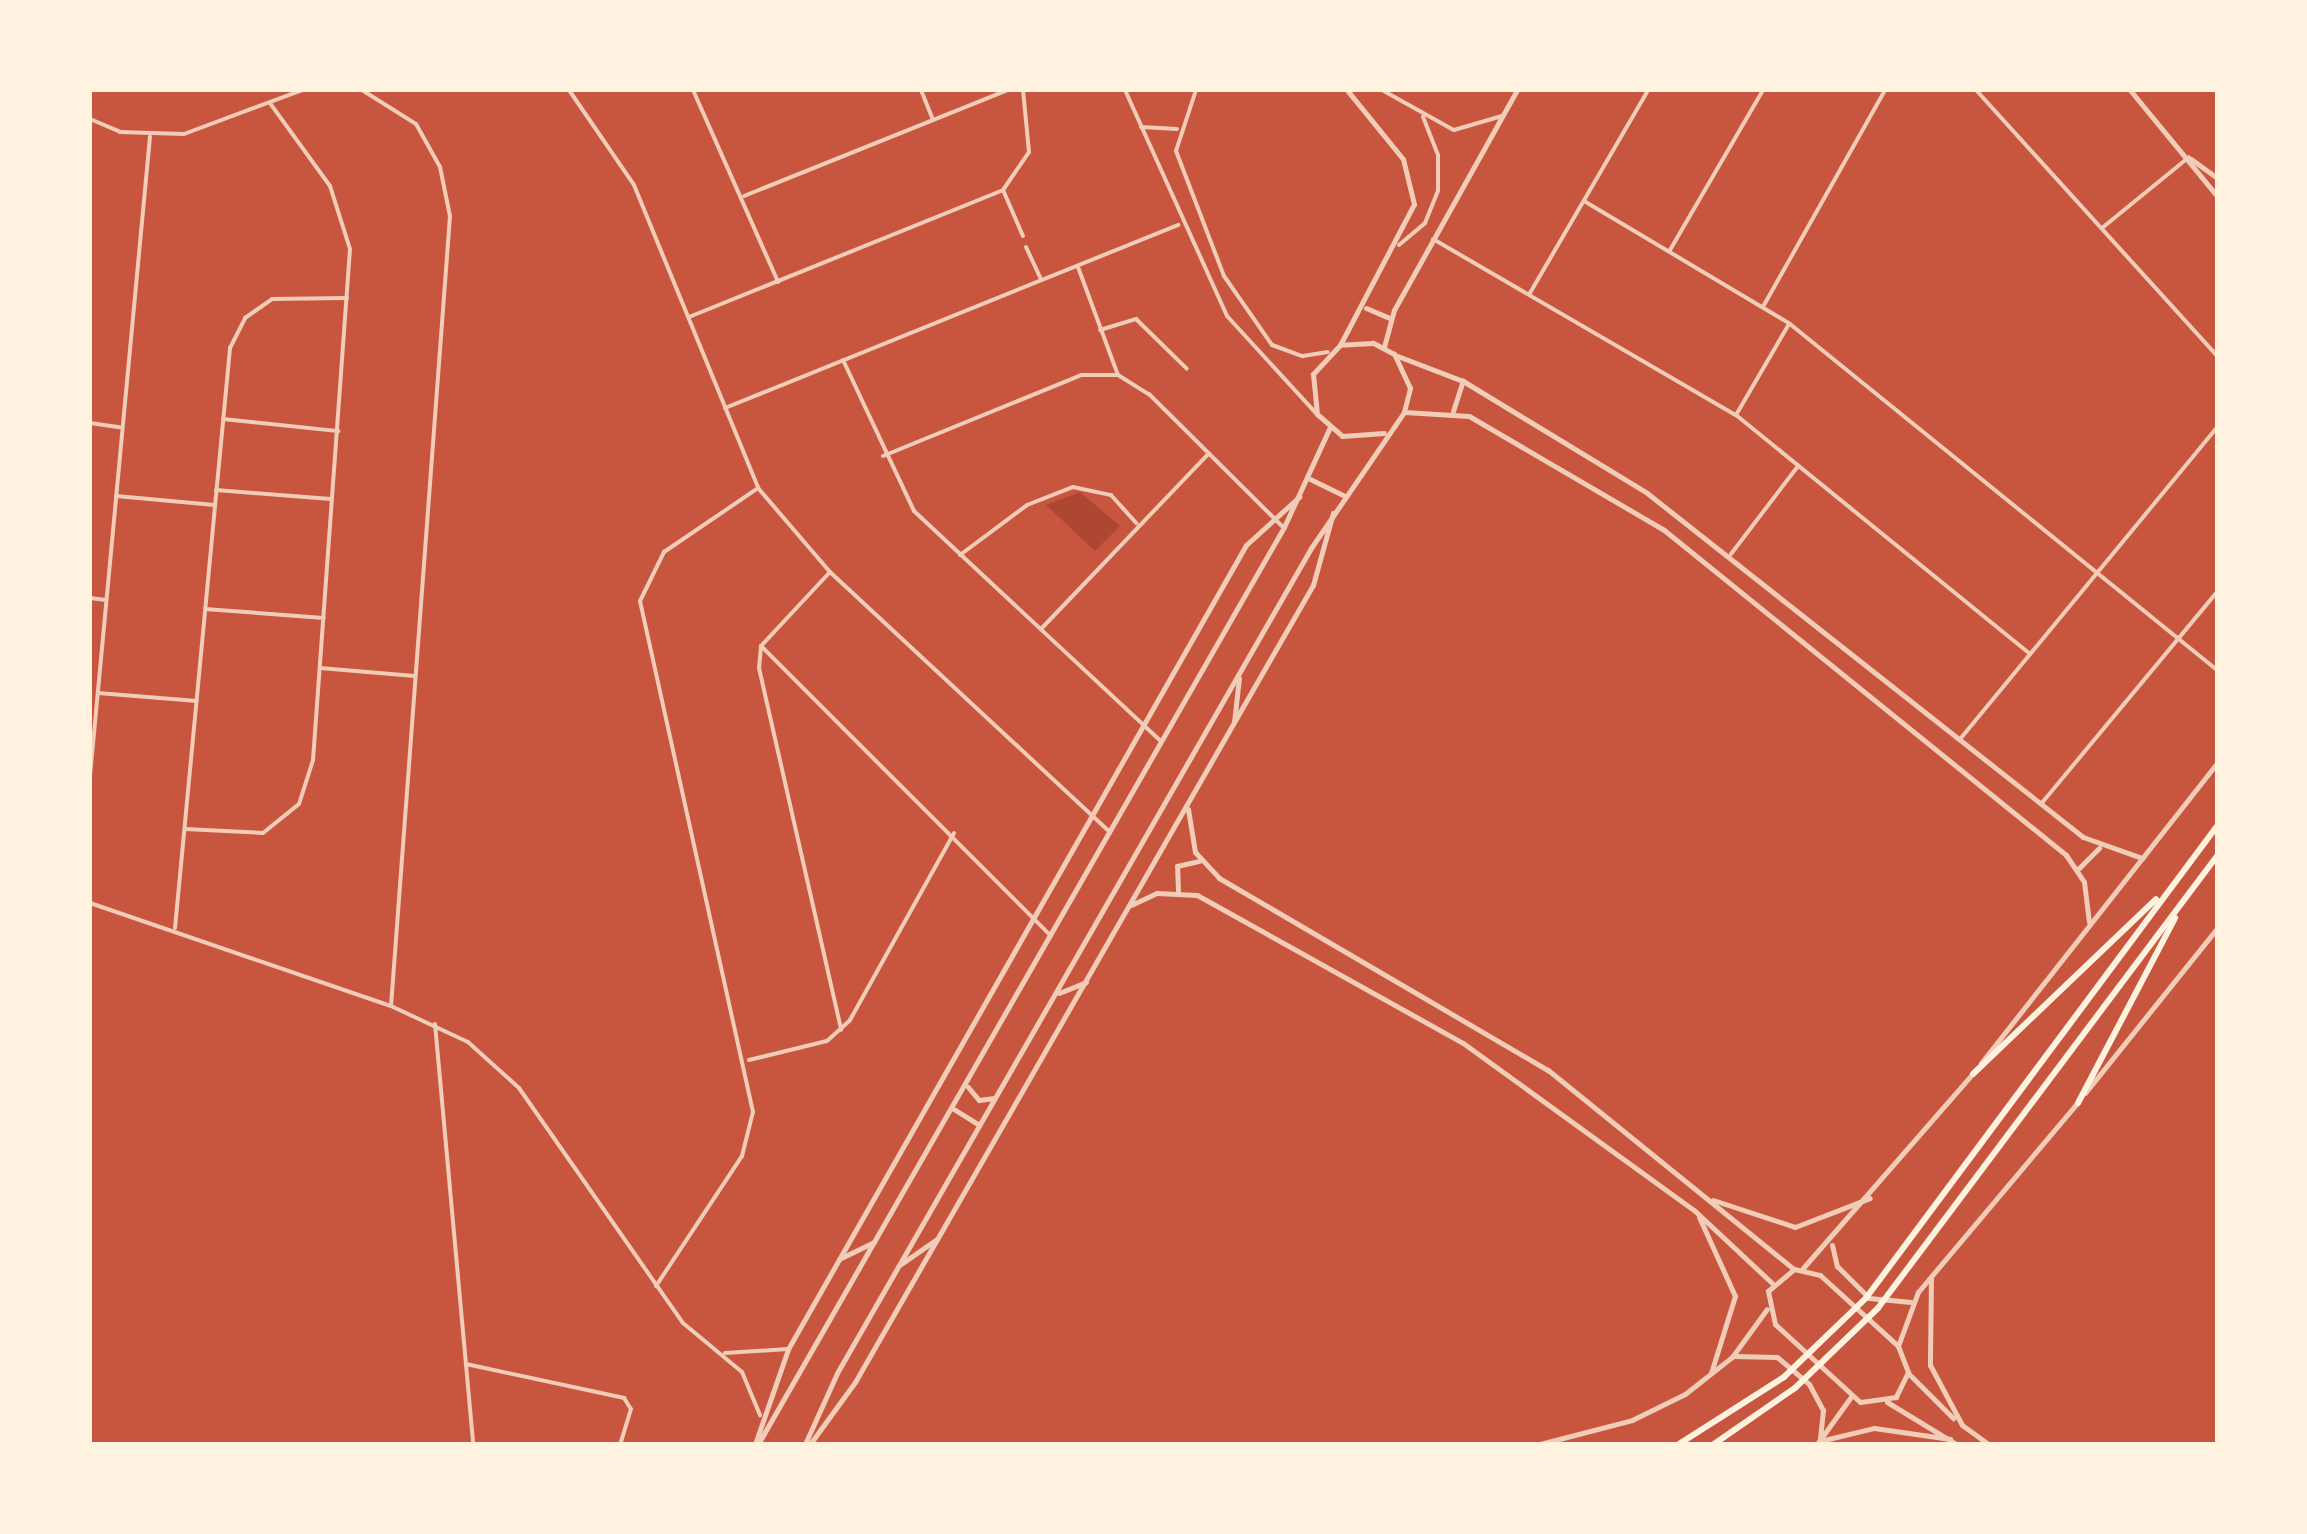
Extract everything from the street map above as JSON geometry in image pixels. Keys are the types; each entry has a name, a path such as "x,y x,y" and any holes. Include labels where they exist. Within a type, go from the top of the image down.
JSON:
{"main road":[{"path":"1679,1444 1784,1376 1889,1269 2217,826"},
{"path":"1714,1444 1824,1363 1902,1278 2217,856"},
{"path":"1972,1074 2172,885"},
{"path":"2078,1103 2186,897"}],"street":[{"path":"90,118 150,137 184,134 302,90"},
{"path":"362,90 416,124 440,166 450,216 391,1006"},
{"path":"569,90 634,186 758,488 830,572 1110,832"},
{"path":"693,90 744,196 778,282"},
{"path":"921,90 933,120"},
{"path":"744,196 1008,90"},
{"path":"689,316 1003,190 1029,152 1024,90"},
{"path":"1125,90 1179,225 1249,348 1329,429 1356,440 1384,433"},
{"path":"1196,90 1178,128 1176,151 1205,234 1250,319 1286,353 1328,352"},
{"path":"1316,414 1313,374 1366,308 1399,246 1414,204 1409,173 1347,90"},
{"path":"1382,90 1422,118 1471,130 1502,116"},
{"path":"1384,347 1390,318 1517,90"},
{"path":"1530,293 1648,90"},
{"path":"1670,250 1763,90"},
{"path":"1764,305 1886,90"},
{"path":"1976,90 2217,356"},
{"path":"2130,90 2217,196"},
{"path":"2136,98 2145,90"},
{"path":"184,829 263,833 299,804 314,760 348,298 340,206 270,103"},
{"path":"1399,246 1424,224 1438,191 1438,155 1422,118"},
{"path":"1141,126 1178,128"},
{"path":"90,776 150,137"},
{"path":"2102,228 2189,158"},
{"path":"2189,158 2217,178"},
{"path":"1003,190 1023,236"},
{"path":"1584,201 1790,324 2217,670"},
{"path":"724,408 1179,225"},
{"path":"1432,238 1736,414 2030,654"},
{"path":"1026,246 1042,280"},
{"path":"1078,267 1118,375 1210,453 1284,528"},
{"path":"176,928 230,348 245,318 288,294 348,298"},
{"path":"1366,308 1390,318"},
{"path":"1100,330 1136,320 1187,369"},
{"path":"1736,414 1790,324"},
{"path":"1340,345 1384,347 1462,381 1731,554 2100,848 2142,858"},
{"path":"807,1444 898,1266 1240,671 1344,495 1384,433 1404,412 1410,388 1394,354"},
{"path":"844,360 883,456 914,511 1162,742"},
{"path":"883,456 1081,375 1118,375"},
{"path":"1453,411 1462,381"},
{"path":"1404,412 1453,411 1664,530 2078,870 2089,922"},
{"path":"223,419 338,431"},
{"path":"90,424 122,427"},
{"path":"1961,738 2217,427"},
{"path":"756,1444 967,1084 1284,528 1310,480 1329,429"},
{"path":"1041,628 1136,524 1210,453"},
{"path":"1731,554 1798,466"},
{"path":"1310,480 1344,495"},
{"path":"960,555 1027,505 1073,487 1099,489 1136,524"},
{"path":"656,1286 742,1156 753,1112 748,1060 640,629 645,588 664,552 758,488"},
{"path":"216,490 333,499"},
{"path":"116,496 215,505"},
{"path":"756,1444 760,1415 788,1349 1091,816 1271,515 1302,496"},
{"path":"807,1444 938,1238 1234,725 1320,571 1334,512"},
{"path":"760,646 830,572"},
{"path":"2041,804 2217,592"},
{"path":"90,598 106,600"},
{"path":"205,609 324,618"},
{"path":"760,646 954,833 1051,936"},
{"path":"760,646 841,1030"},
{"path":"320,668 416,676"},
{"path":"1234,725 1240,671"},
{"path":"98,694 197,700"},
{"path":"1540,1444 1632,1420 1710,1377 1732,1356 1767,1309 1772,1283 1794,1269 1803,1268 1832,1245 2217,764"},
{"path":"1189,803 1202,862"},
{"path":"748,1060 841,1030 886,966 954,833"},
{"path":"2078,870 2100,848"},
{"path":"1178,891 1177,866 1202,862 1512,1046 1794,1269"},
{"path":"1128,906 1178,891 1500,1065 1695,1211 1772,1283"},
{"path":"90,903 176,928 434,1024 519,1088 656,1286 750,1385 760,1415"},
{"path":"1898,1346 1912,1301 2078,1103 2217,928"},
{"path":"1057,994 1086,982"},
{"path":"434,1024 473,1444"},
{"path":"967,1084 974,1098 994,1098"},
{"path":"952,1108 979,1125"},
{"path":"1706,1197 1795,1227 1873,1196"},
{"path":"1695,1211 1735,1296 1710,1377"},
{"path":"898,1266 938,1238"},
{"path":"840,1258 877,1240"},
{"path":"1832,1245 1842,1272 1877,1303 1912,1301"},
{"path":"1803,1268 1898,1346 1908,1372 1962,1425 1988,1444"},
{"path":"1932,1276 1928,1354 1962,1425"},
{"path":"1767,1309 1851,1397 1888,1402 1953,1442"},
{"path":"718,1351 746,1357 788,1349"},
{"path":"1732,1356 1768,1354 1809,1384 1824,1410 1819,1442"},
{"path":"466,1364 624,1398 631,1409 620,1444"},
{"path":"1888,1402 1908,1372"},
{"path":"1819,1442 1851,1397"},
{"path":"1819,1442 1874,1428 1953,1442"}],"shaded area":[{"path":"1080,492 1120,526 1095,551 1046,505"}]}
